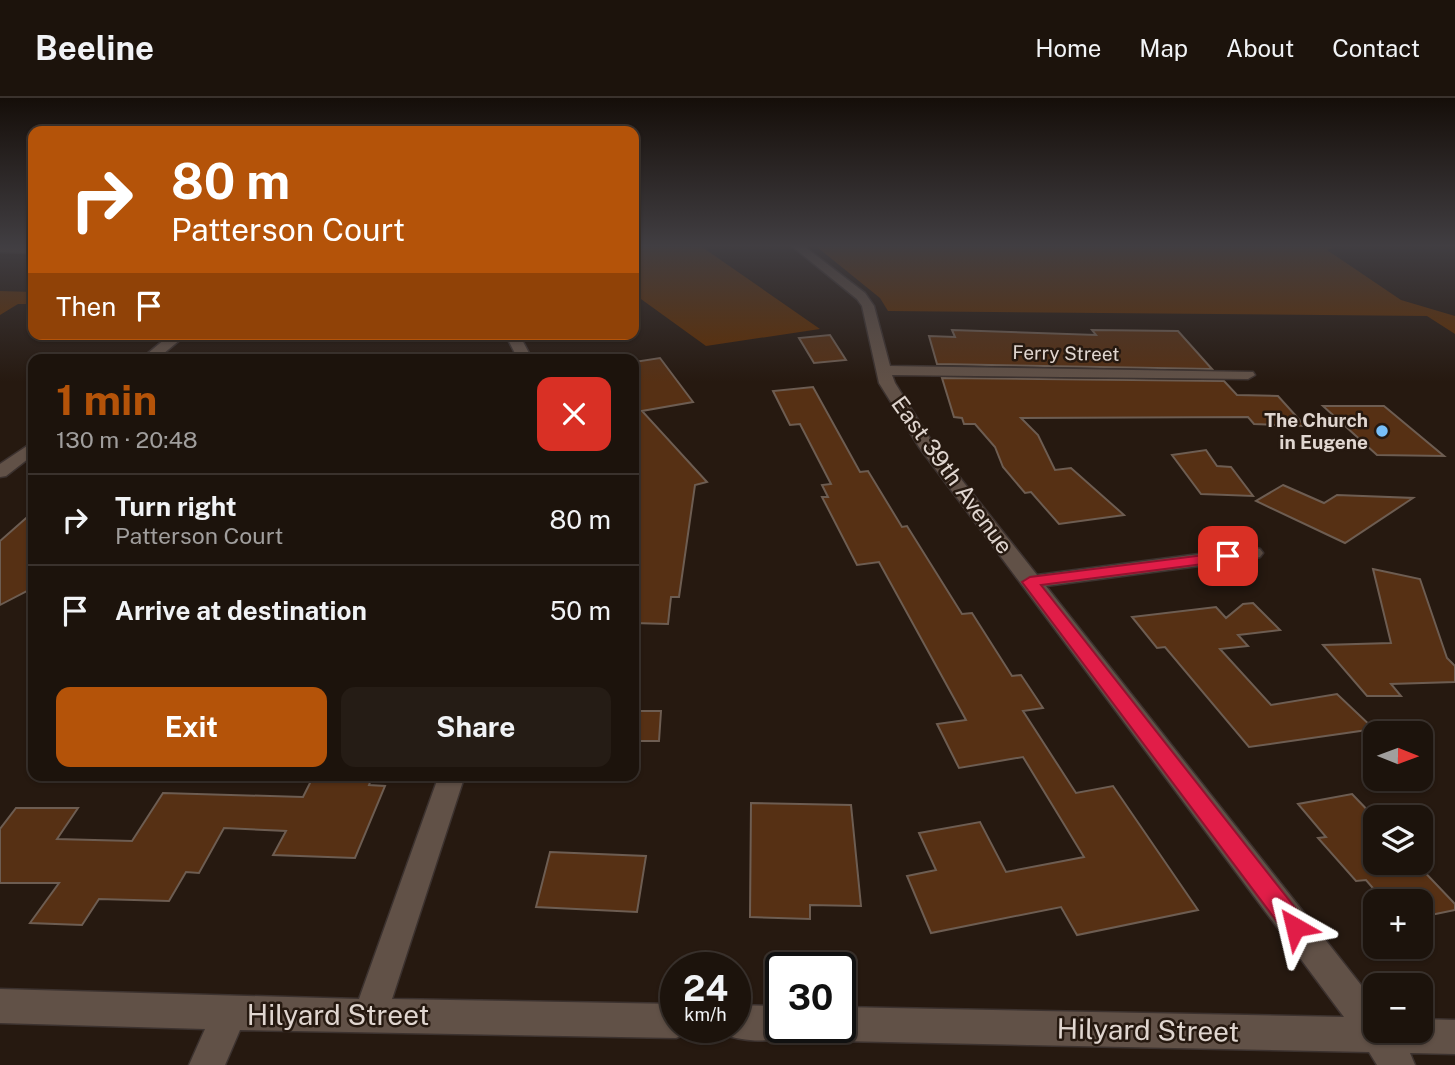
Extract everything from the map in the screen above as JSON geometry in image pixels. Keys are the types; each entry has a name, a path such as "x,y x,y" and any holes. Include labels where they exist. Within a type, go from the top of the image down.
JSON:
{"street":[{"name":"East 39th Avenue","path":"855,292 868,306 883,370 900,406 927,447 1363,1015"},
{"path":"154,354 172,340"},
{"name":"Ferry Street","path":"883,370 1248,375"},
{"path":"0,472 28,451"},
{"path":"1030,582 1253,553"},
{"path":"370,1015 450,781"},
{"name":"Hilyard Street","path":"0,1006 229,1015 660,1021"},
{"path":"207,1065 229,1015"},
{"name":"Hilyard Street","path":"856,1024 1363,1035"},
{"name":"Hilyard Street","path":"1433,1036 1455,1037"},
{"name":"East 39th Avenue","path":"1383,1043 1396,1065"}],"shaded area":[{"path":"0,292 28,292 28,304 18,304 0,315"},
{"path":"639,292 767,292 820,329 706,346 639,298"},
{"path":"873,292 1389,292 1401,300 1455,316 1455,334 1427,316 888,311"}],"building":[{"path":"952,330 1096,335 1092,330 1178,331 1212,369 937,364 929,336 955,337"},
{"path":"830,335 846,360 814,363 799,338"},
{"path":"660,358 693,402 642,411 707,482 695,485 679,597 671,597 668,624 639,623 639,361"},
{"path":"942,378 1224,381 1237,395 1278,396 1305,426 1254,424 1248,417 1021,418 1038,435 1055,470 1071,468 1124,515 1059,524 1031,492 1025,493 1003,467 995,447 975,424 964,424 962,418 954,417"},
{"path":"813,387 860,472 868,471 902,527 907,526 962,614 972,613 1012,676 1021,675 1043,708 1023,711 1076,793 1113,786 1198,910 1077,935 1061,907 931,933 907,876 936,870 919,833 980,822 1006,872 1084,857 1023,757 959,768 937,724 966,720 879,562 857,565 822,497 828,497 822,485 831,484 800,424 790,425 773,391"},
{"name":"The Church in Eugene","path":"1323,406 1384,406 1444,456 1377,455"},
{"path":"1206,450 1217,466 1231,467 1253,496 1201,494 1172,455"},
{"path":"1283,485 1324,503 1337,495 1413,498 1345,543 1256,501"},
{"path":"28,516 28,591 0,605 0,541"},
{"path":"1373,569 1420,579 1447,658 1455,666 1455,682 1391,684 1401,696 1367,696 1323,645 1391,643"},
{"path":"1253,603 1280,630 1238,635 1248,646 1220,649 1271,705 1337,694 1366,721 1363,721 1363,731 1249,747 1165,647 1157,648 1132,617 1216,607 1226,618 1243,604"},
{"path":"639,711 661,711 659,741 639,741"},
{"path":"311,781 371,781 369,785 385,786 355,858 273,855 286,831 224,828 199,873 186,872 169,901 99,899 82,925 30,923 59,883 0,883 0,829 16,808 78,808 57,839 132,841 163,793 303,797"},
{"path":"1352,794 1363,805 1363,875 1427,875 1455,904 1455,910 1433,915 1433,889 1374,889 1366,880 1356,881 1318,838 1326,837 1298,804"},
{"path":"751,803 851,805 861,906 810,905 810,919 750,917"},
{"path":"550,852 646,856 637,912 536,907"}],"place":[{"name":"The Church in Eugene","path":"1382,431"}],"route":[{"path":"1228,556 1030,582 1295,927"}]}
